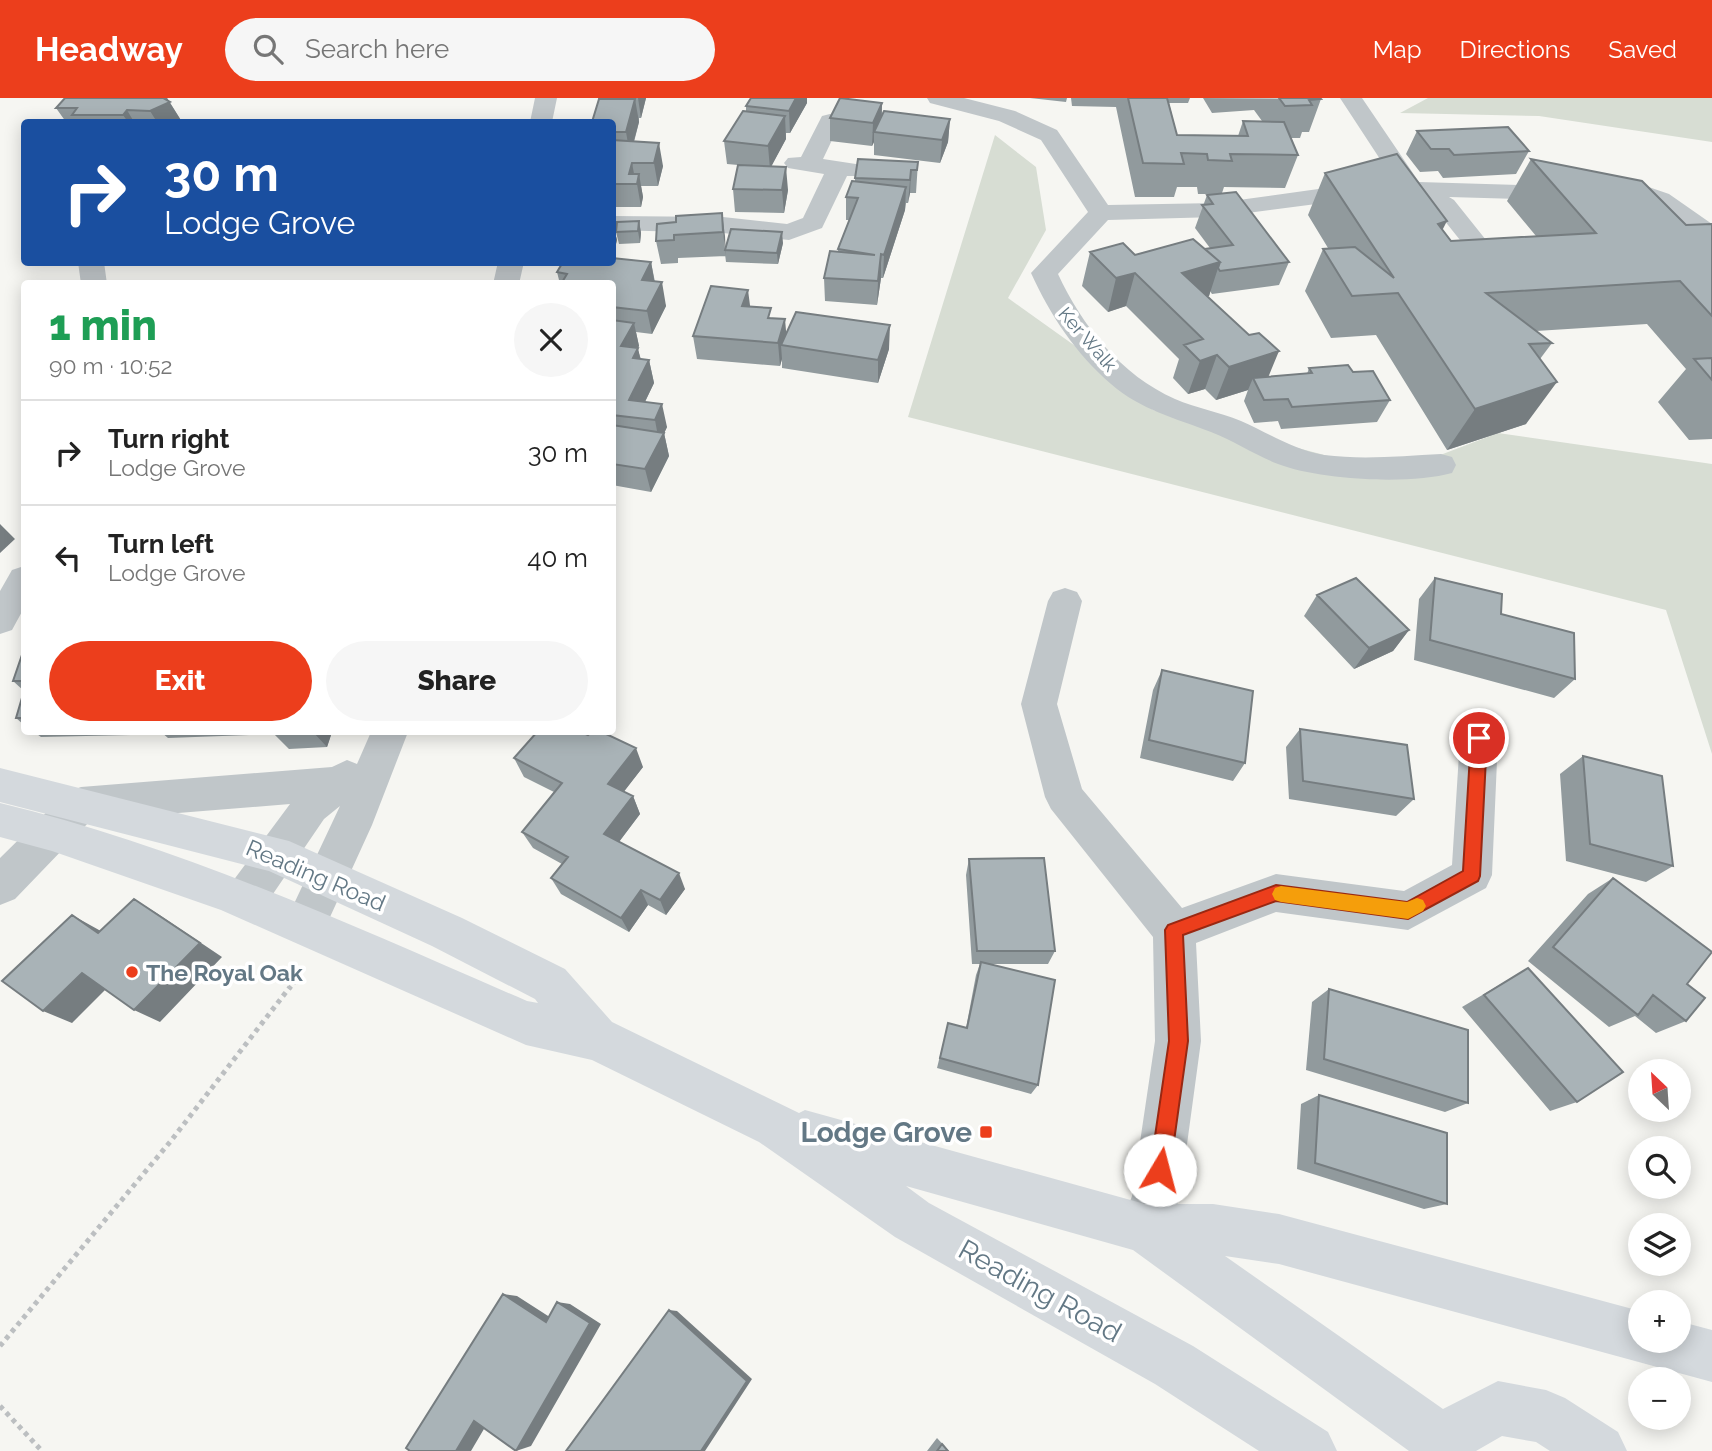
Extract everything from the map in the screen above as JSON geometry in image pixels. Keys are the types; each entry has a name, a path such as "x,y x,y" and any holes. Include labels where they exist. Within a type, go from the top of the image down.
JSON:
{"main road":[{"name":"Reading Road","path":"0,785 275,854 550,984 596,1038"},
{"name":"Reading Road","path":"0,820 52,833 245,899 526,1023 596,1038 776,1125 912,1220 1174,1365 1309,1451"},
{"name":"Reading Road","path":"776,1125 1145,1229 1213,1229 1279,1239 1628,1334"},
{"name":"Reading Road","path":"1145,1229 1439,1446 1498,1408 1546,1417 1605,1450"},
{"path":"1691,1350 1712,1356"}],"street":[{"path":"542,119 546,98"},
{"path":"938,98 1007,116 1049,135 1101,213 1213,210 1363,191 1411,189 1448,192 1557,192 1614,188 1662,197 1703,230"},
{"path":"1351,98 1411,189 1445,205 1485,255"},
{"path":"830,121 802,164 886,174"},
{"path":"616,223 723,225 789,232 813,223 838,169"},
{"name":"Ker Walk","path":"1101,213 1044,273 1055,300 1063,311 1086,342 1123,380 1159,404 1209,419 1278,453 1307,463 1350,467 1441,465"},
{"path":"0,621 21,584"},
{"path":"1065,601 1039,704 1065,797 1174,930 1178,1041 1156,1196 1145,1229"},
{"path":"1174,930 1276,893 1408,911 1472,876 1479,738"},
{"path":"245,899 310,807 383,746"},
{"path":"316,931 328,878 383,746"},
{"path":"0,886 81,804 336,783"}],"path":[{"path":"0,1346 280,1005 316,931"},
{"path":"0,1406 42,1451"}],"shaded area":[{"path":"1428,98 1712,98 1712,142 1539,116 1400,113"},
{"path":"995,135 1036,167 1046,230 1008,298 1085,353 1153,410 1393,473 1498,433 1712,464 1712,754 1666,610 908,417"}],"building":[{"path":"65,98 163,98 170,102 150,111 127,110 123,115 72,115 77,108 56,108"},
{"path":"751,98 796,98 789,111 746,106"},
{"path":"840,98 882,103 873,123 830,118"},
{"path":"1128,98 1167,98 1177,135 1248,136 1243,121 1284,122 1298,155 1230,154 1232,161 1208,160 1207,154 1181,153 1184,164 1143,163"},
{"path":"1279,98 1321,99 1309,100 1312,105 1285,106"},
{"path":"599,99 635,99 626,132 616,132 616,119 593,119"},
{"path":"743,111 785,116 768,146 724,141"},
{"path":"884,111 950,119 942,140 874,132"},
{"path":"1508,127 1529,151 1454,155 1449,149 1431,149 1417,131"},
{"path":"616,140 659,143 654,163 632,163 629,174 639,174 637,184 616,184"},
{"path":"1397,154 1447,221 1438,224 1451,241 1596,233 1531,159 1642,181 1686,225 1712,224 1712,316 1680,281 1486,293 1552,343 1529,344 1557,382 1475,409 1398,293 1352,296 1323,249 1355,247 1394,278 1325,173"},
{"path":"858,159 918,162 917,170 911,170 910,180 855,178"},
{"path":"738,165 786,167 782,190 733,189"},
{"path":"852,181 906,187 884,255 881,254 878,281 824,278 830,251 875,255 838,249 858,198 846,197"},
{"path":"1236,192 1289,262 1220,271 1220,262 1205,249 1233,245 1202,205 1213,204 1207,195"},
{"path":"722,213 723,232 674,235 674,240 656,241 657,224 676,222 676,216"},
{"path":"639,221 638,231 616,232 617,222"},
{"path":"731,229 782,232 777,253 725,250"},
{"path":"1193,239 1220,262 1182,273 1249,335 1259,333 1279,351 1229,367 1217,355 1200,361 1184,345 1203,339 1135,273 1116,278 1090,252 1123,243 1135,255"},
{"path":"616,258 651,262 642,280 662,282 647,311 616,307 616,280 563,280 567,274 557,272 561,266 616,266"},
{"path":"711,286 748,290 742,306 771,308 768,318 785,319 778,343 693,336"},
{"path":"796,312 890,325 878,360 781,345"},
{"path":"616,321 634,323 621,346 638,348 633,358 649,360 629,400 662,404 655,420 616,415"},
{"path":"1712,358 1712,380 1694,359"},
{"path":"1348,365 1353,372 1373,371 1390,400 1292,407 1288,399 1264,400 1253,378 1312,373 1309,368"},
{"path":"616,426 664,433 645,469 616,465"},
{"path":"1356,578 1409,630 1369,648 1317,595"},
{"path":"1435,578 1502,594 1501,614 1574,633 1575,679 1430,640"},
{"path":"21,658 21,681 13,681"},
{"path":"1162,670 1253,691 1245,763 1149,740"},
{"path":"21,701 21,718 16,718"},
{"path":"1300,729 1407,745 1414,799 1303,781"},
{"path":"534,735 608,735 636,748 608,784 633,796 604,834 679,873 660,900 641,890 621,918 551,878 568,857 522,832 562,783 514,758"},
{"path":"1583,756 1662,776 1673,866 1590,844"},
{"path":"1044,858 1055,951 977,951 969,859"},
{"path":"1613,878 1712,952 1687,984 1705,998 1686,1021 1653,995 1638,1015 1553,947"},
{"name":"The Royal Oak","path":"134,899 200,943 134,1010 82,973 43,1011 2,981 72,915 98,933"},
{"path":"981,962 1055,980 1038,1085 940,1058 948,1023 967,1028"},
{"path":"1528,968 1623,1072 1577,1102 1484,995"},
{"path":"1329,989 1468,1030 1468,1103 1324,1059"},
{"path":"1319,1095 1447,1133 1447,1204 1315,1163"},
{"path":"503,1294 546,1322 557,1302 590,1323 516,1451 474,1421 456,1451 410,1451 406,1448"},
{"path":"669,1310 747,1381 701,1451 566,1451"},
{"path":"942,1444 948,1451 937,1451"}],"slow traffic":[{"path":"1281,894 1408,911 1417,906"}],"place":[{"name":"The Royal Oak","path":"132,972"},
{"name":"Lodge Grove","path":"986,1132"}],"route":[{"path":"1160,1170 1178,1041 1174,930 1276,893 1408,911 1472,876 1479,738"}]}
